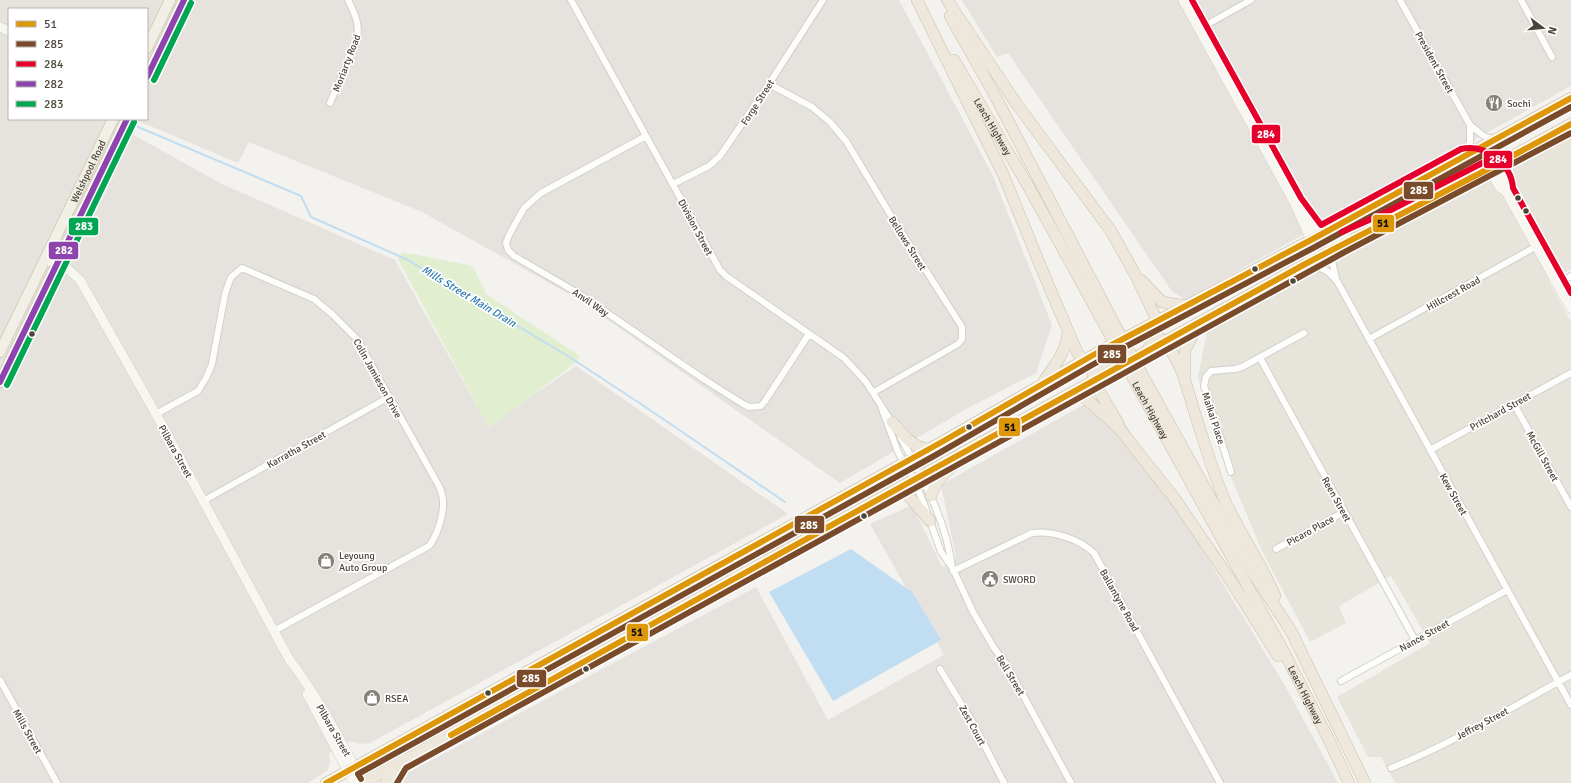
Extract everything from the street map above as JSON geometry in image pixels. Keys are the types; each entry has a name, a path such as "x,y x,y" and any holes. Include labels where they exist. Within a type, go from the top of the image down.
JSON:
{"highway":[{"name":"Leach Highway","path":"918,0 1112,329"},
{"path":"918,0 1002,174 1078,354 1084,361 1111,372"},
{"name":"Leach Highway","path":"941,0 997,100 1112,329 1285,654 1349,783"},
{"path":"947,0 1018,106 1111,232 1135,274 1156,321 1155,334 1151,346 1145,353"},
{"path":"326,783 930,449 1102,350 1315,240 1571,98"},
{"path":"363,783 1307,263 1492,167 1571,124"},
{"path":"1135,274 1162,302 1186,306"},
{"path":"1186,379 1185,350 1199,323"},
{"path":"1042,384 1062,355 1067,343 1068,332"},
{"path":"1135,333 1155,334 1165,342 1186,379 1208,454 1225,501 1272,589 1291,631"},
{"path":"1102,350 1094,366 1094,381 1126,436 1175,499 1231,581 1321,724"},
{"name":"Leach Highway","path":"1135,372 1253,573 1291,631 1364,783"},
{"path":"1073,392 1085,398 1126,436"},
{"path":"892,422 902,434 914,444 925,449 930,449"},
{"path":"931,496 935,485 940,478 985,440"},
{"path":"895,490 908,495 930,521"},
{"path":"386,783 400,762"}],"main road":[{"path":"148,46 170,0"},
{"path":"148,75 184,0"},
{"path":"1183,0 1294,202 1313,226 1315,240 1307,263"},
{"name":"Welshpool Road","path":"0,352 113,120"},
{"name":"Welshpool Road","path":"0,382 127,120"},
{"path":"1492,167 1492,159 1498,139"},
{"path":"1464,156 1484,159 1498,171 1506,185 1505,190 1571,308"},
{"path":"1315,240 1332,243 1390,219"},
{"name":"Pilbara Street","path":"46,259 69,270 80,280 156,414 289,658 297,677 351,769 363,783"},
{"name":"Pilbara Street","path":"351,769 354,783"}],"street":[{"name":"Moriarty Road","path":"330,102 357,40 359,30 357,20 348,0"},
{"name":"Division Street","path":"571,0 720,270 726,276 844,358 874,392 908,461"},
{"name":"Forge Street","path":"673,184 709,166 720,156 769,84 822,0"},
{"path":"1199,29 1251,0"},
{"name":"President Street","path":"1400,0 1470,125 1484,137 1498,139"},
{"path":"1521,0 1552,57"},
{"name":"Bellows Street","path":"769,84 812,107 830,122 846,141 890,214 962,327 962,339 958,344 874,392"},
{"path":"1464,156 1470,142 1470,125"},
{"name":"Anvil Way","path":"646,136 541,193 524,208 509,235 506,243 508,250 514,256 581,294 702,378 749,407 760,406 765,401 809,334"},
{"name":"Hillcrest Road","path":"1369,339 1537,246"},
{"name":"Kew Street","path":"1336,248 1332,262 1337,281 1571,705"},
{"name":"Kew Street","path":"1307,263 1327,271 1337,281"},
{"name":"Colin Jamieson Drive","path":"156,414 198,391 206,378 212,364 225,294 230,277 242,268 314,299 334,315 358,339 440,488 443,500 435,539 429,546 274,631"},
{"path":"1557,284 1571,276"},
{"name":"Maikai Place","path":"1231,472 1204,386 1206,377 1210,371 1235,369 1260,358 1304,333"},
{"name":"Reen Street","path":"1260,358 1415,640"},
{"name":"Pritchard Street","path":"1430,450 1571,373"},
{"name":"Karratha Street","path":"203,501 389,397"},
{"name":"Division Street","path":"880,403 892,422 908,461"},
{"name":"McGill Street","path":"1514,404 1571,507"},
{"path":"908,461 918,478"},
{"path":"908,461 918,478"},
{"name":"Bell Street","path":"918,478 931,496 950,550 952,569"},
{"name":"Bell Street","path":"918,478 930,521 941,552 952,569 973,612 994,648 1006,664 1071,783"},
{"name":"Picaro Place","path":"1276,549 1344,512"},
{"name":"Ballantyne Road","path":"952,569 1032,533 1047,532 1083,544 1089,548 1094,553 1220,783"},
{"name":"Nance Street","path":"1341,681 1507,590"},
{"name":"Zest Court","path":"940,670 973,723 1004,783"},
{"name":"Jeffrey Street","path":"1391,768 1410,761 1571,675"},
{"name":"Mills Street","path":"0,680 57,783"}],"shaded area":[{"path":"0,0 899,0 993,176 1052,325 1036,373 968,408 840,483 578,299 422,212 249,142 238,163 136,120 130,133 222,184 395,260 488,426 576,366 788,514 370,743 361,744 349,741 329,753 330,761 328,770 308,783 0,783"},
{"path":"962,0 1571,0 1571,86 1185,300 1171,290 1008,53 997,57"},
{"path":"1571,132 1571,269 1549,282 1571,322 1571,783 1395,783 1381,757 1368,757 1337,697 1430,643 1391,576 1339,606 1346,623 1310,642 1262,551 1222,456 1198,378 1207,331"},
{"path":"1106,392 1284,684 1338,783 396,783 400,777 756,587 828,720 944,655 870,524 912,505 942,567 956,557 941,485"}],"green space":[{"path":"402,252 473,266 486,294 580,356 574,364 489,428 398,259"}],"water":[{"path":"851,549 912,592 941,640 833,701 769,592"}],"waterway":[{"name":"Mills Street Main Drain","path":"138,127 301,196 311,217 408,260 571,358 785,502"}],"transit line":[{"name":"282","path":"148,75 184,0"},
{"name":"284","path":"1192,0 1301,198 1321,225 1461,149 1479,149 1495,157 1502,163 1511,179 1513,188 1571,293"},
{"name":"283","path":"154,80 191,3"},
{"name":"51","path":"326,783 940,443 1102,350 1311,240 1571,98"},
{"name":"285","path":"361,779 358,774 934,456 1106,357 1315,247 1571,107"},
{"name":"282","path":"0,382 127,120"},
{"name":"283","path":"7,385 134,122"},
{"name":"51","path":"451,735 1307,263 1492,167 1571,124"},
{"name":"285","path":"397,783 406,768 1341,254 1571,133"},
{"name":"284","path":"1342,232 1387,212 1488,160"}],"place":[{"name":"Sochi","path":"1494,103"},
{"name":"Leyoung Auto Group","path":"326,561"},
{"name":"SWORD","path":"990,579"},
{"name":"RSEA","path":"372,698"}]}
